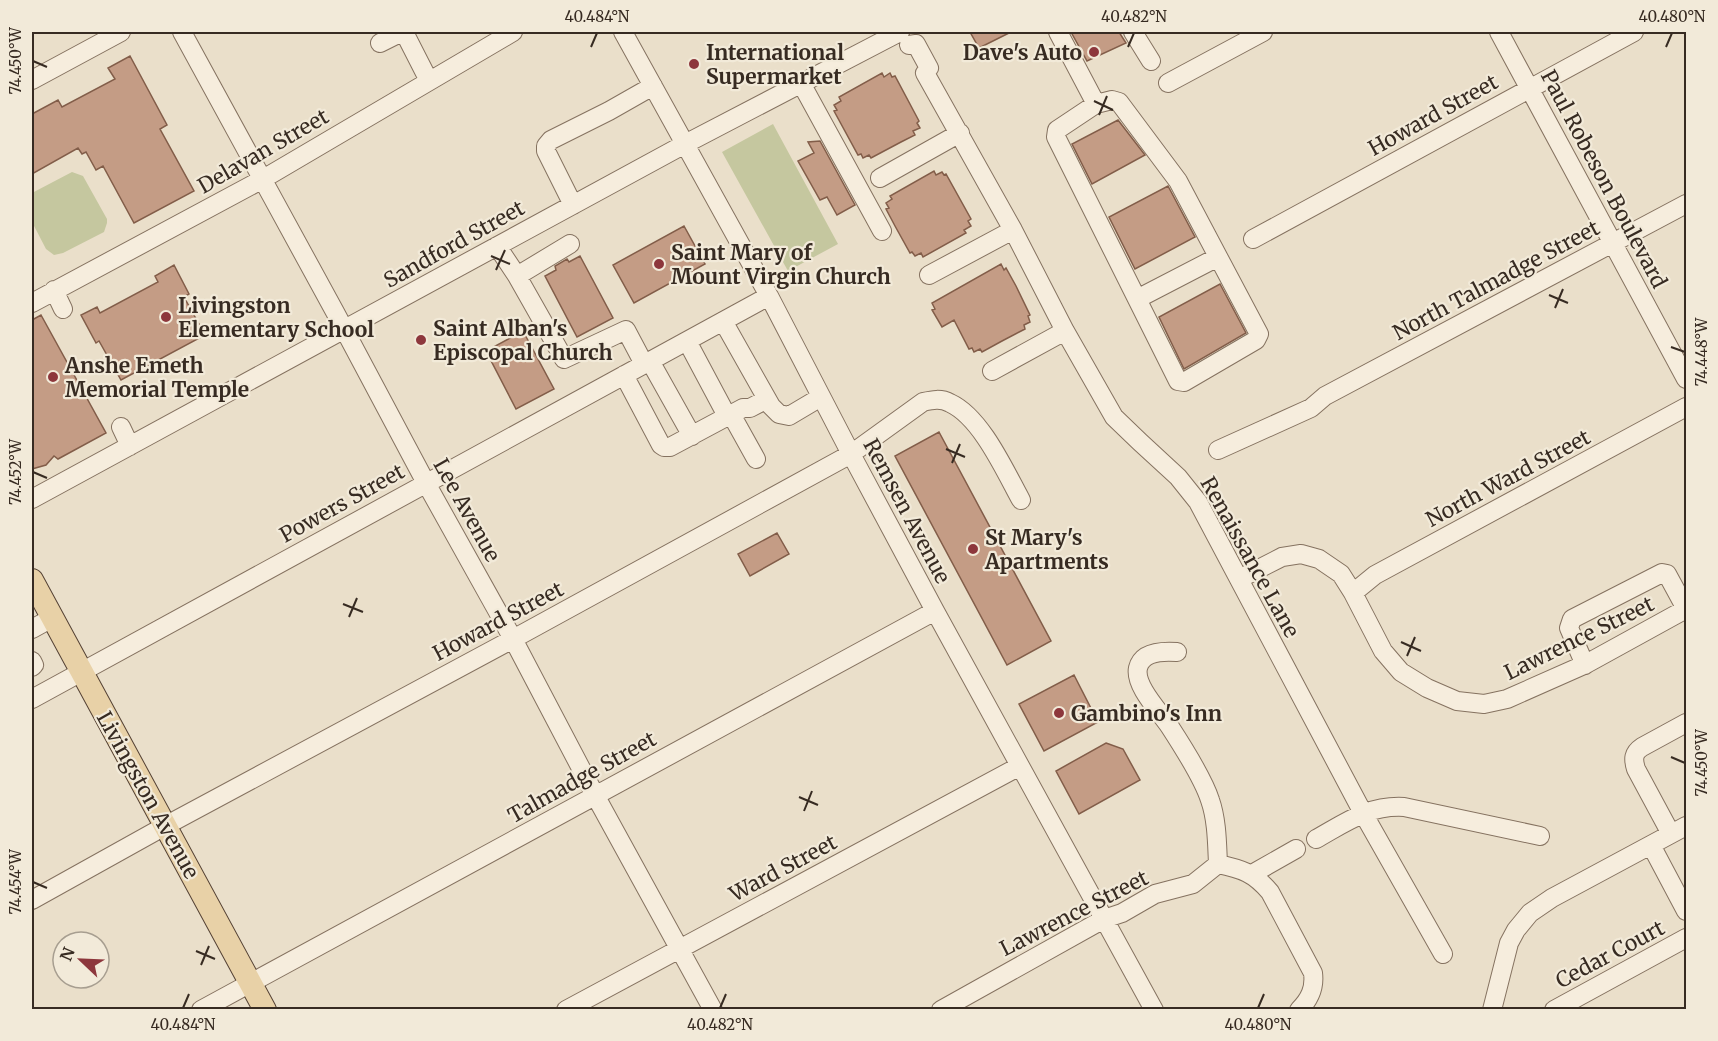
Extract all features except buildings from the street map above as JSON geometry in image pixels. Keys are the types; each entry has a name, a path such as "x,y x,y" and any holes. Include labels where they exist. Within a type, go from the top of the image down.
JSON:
{"main road":[{"name":"Livingston Avenue","path":"32,580 265,1010"}],"street":[{"path":"32,80 121,32"},
{"name":"Lee Avenue","path":"182,32 713,1010"},
{"path":"380,43 403,32 429,81"},
{"name":"Delavan Street","path":"32,303 263,179 513,32"},
{"name":"Remsen Avenue","path":"623,32 769,296 935,611 1154,1010"},
{"path":"1058,32 1096,104"},
{"path":"1133,32 1151,61"},
{"path":"1168,83 1263,32"},
{"name":"Paul Robeson Boulevard","path":"1499,32 1686,379"},
{"name":"Howard Street","path":"1253,239 1634,32"},
{"name":"Renaissance Lane","path":"903,36 905,50 917,74 926,73 1114,417 1178,477 1198,502 1363,813 1443,954"},
{"name":"Sandford Street","path":"32,500 685,144 801,83 903,36"},
{"path":"801,83 882,231"},
{"path":"573,205 546,151 546,146 551,140 653,86"},
{"path":"1112,100 1119,102 1178,182 1259,334 1256,340 1184,382 1178,381 1056,137 1057,130 1096,104 1112,100"},
{"path":"880,178 960,133"},
{"name":"North Talmadge Street","path":"1218,450 1311,408 1325,396 1686,204"},
{"path":"929,275 1013,230"},
{"path":"517,276 570,244"},
{"path":"496,246 517,276 564,359 626,330 692,436"},
{"path":"1137,299 1218,257"},
{"path":"54,291 63,309"},
{"name":"Powers Street","path":"32,699 769,296"},
{"path":"723,321 771,406 779,414 789,416 821,397"},
{"path":"992,371 1065,331"},
{"path":"687,341 756,459"},
{"path":"624,375 664,447 670,447 742,408 750,408 767,399"},
{"name":"Howard Street","path":"32,900 851,454 923,402 933,399 952,403 979,429 1021,500"},
{"name":"North Ward Street","path":"1353,593 1375,576 1686,407"},
{"path":"121,427 130,446"},
{"name":"Lawrence Street","path":"1239,579 1282,557 1301,554 1319,559 1341,574 1383,651 1401,672 1427,688 1458,701 1484,704 1507,699 1585,664 1686,609"},
{"path":"1585,664 1569,628 1572,619 1662,573 1667,574 1686,609"},
{"name":"Talmadge Street","path":"201,1010 935,611"},
{"path":"32,629 52,618"},
{"path":"1177,652 1160,651 1148,655 1138,669 1138,679 1143,690 1178,739 1206,791 1213,811 1218,864 1251,874 1262,881 1313,973 1314,981 1310,996 1299,1010"},
{"path":"32,661 34,665 32,667"},
{"path":"1492,1010 1509,943 1530,913 1552,898 1679,830 1636,769 1633,761 1634,756 1642,747 1686,723"},
{"name":"Ward Street","path":"566,1010 1020,766"},
{"path":"1316,839 1363,813 1391,806 1540,836"},
{"name":"Cedar Court","path":"1651,845 1686,911"},
{"path":"1251,874 1296,849"},
{"name":"Lawrence Street","path":"941,1010 1155,894 1193,884 1218,864"},
{"name":"Cedar Court","path":"1554,1010 1686,938"}],"green space":[{"path":"773,124 838,244 788,271 722,152"},
{"path":"72,172 83,176 107,219 107,223 104,232 63,253 54,255 46,249 32,222 32,193"}],"place":[{"name":"Dave's Auto","path":"1094,52"},
{"name":"International Supermarket","path":"694,64"},
{"name":"Saint Mary of Mount Virgin Church","path":"659,264"},
{"name":"Livingston Elementary School","path":"166,317"},
{"name":"Saint Alban's Episcopal Church","path":"421,340"},
{"name":"Anshe Emeth Memorial Temple","path":"53,377"},
{"name":"St Mary's Apartments","path":"973,549"},
{"name":"Gambino's Inn","path":"1059,713"}]}
